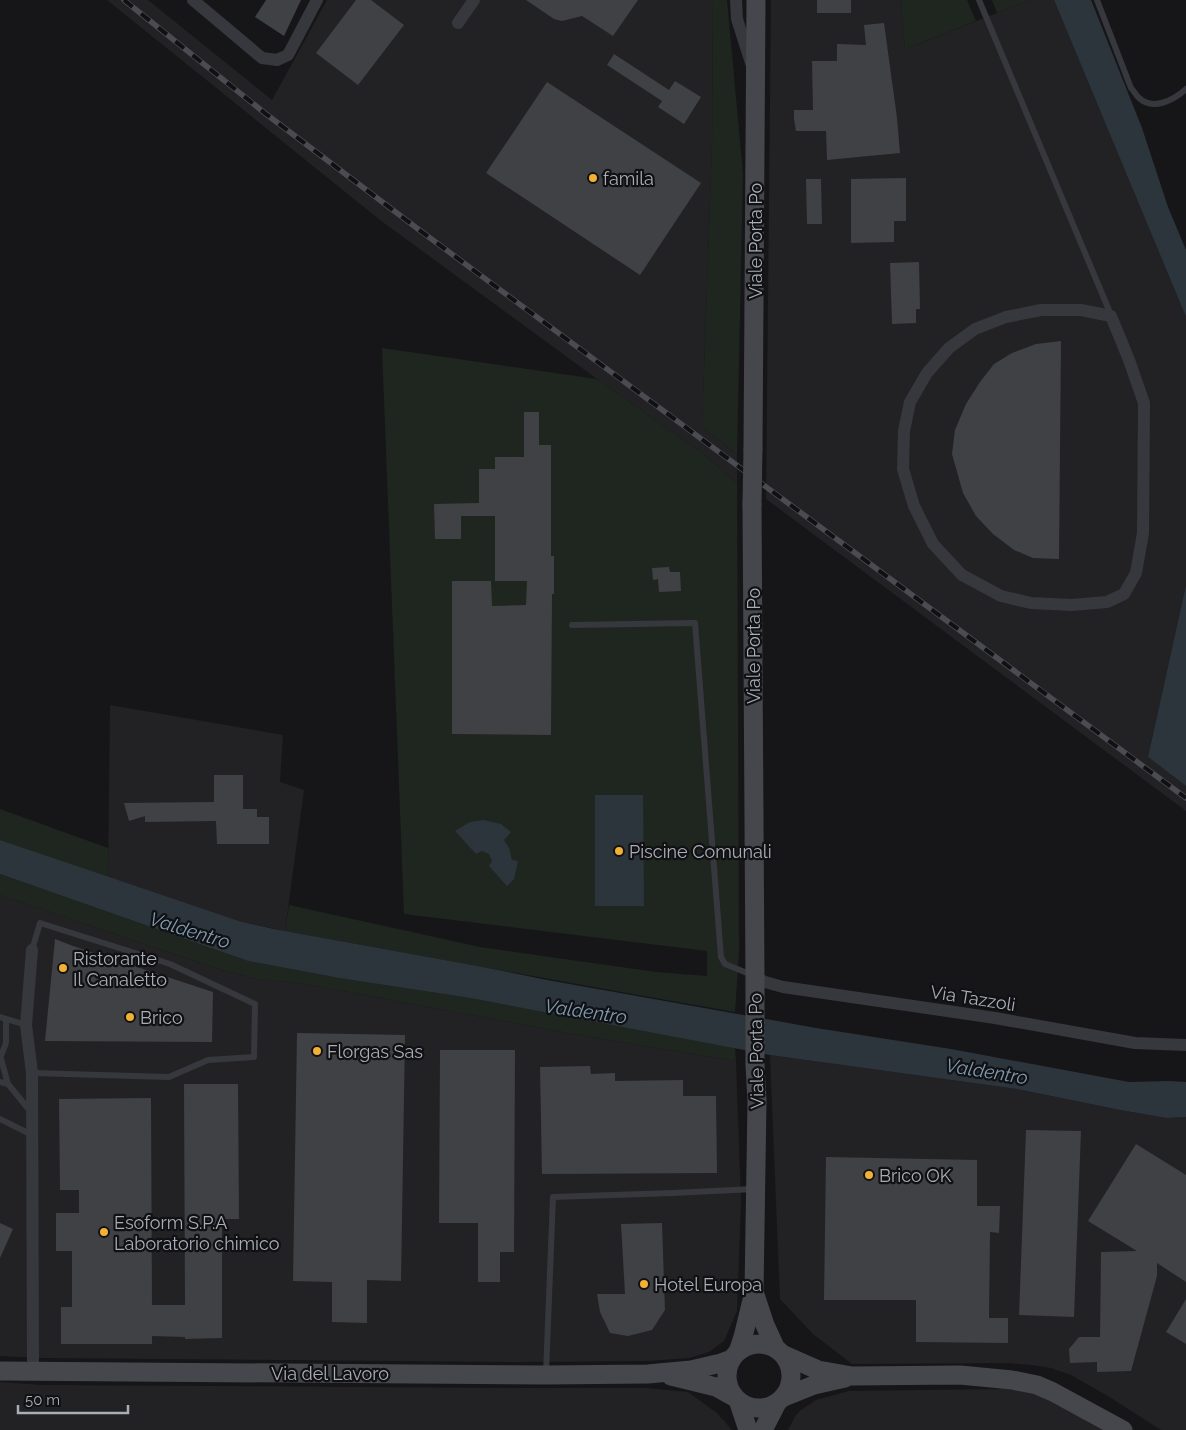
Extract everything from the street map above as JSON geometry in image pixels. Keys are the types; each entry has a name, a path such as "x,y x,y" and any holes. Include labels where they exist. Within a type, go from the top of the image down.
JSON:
{"main road":[{"name":"Viale Porta Po","path":"748,1430 736,1399 728,1385 727,1376 728,1367 743,1337 754,1292 757,1101 755,1066 752,504 756,0"},
{"name":"Viale Porta Po","path":"754,1292 765,1325 780,1352 789,1363 791,1372 791,1381 788,1389 763,1430"},
{"path":"660,1374 721,1364 744,1348 760,1344 818,1370 852,1376 960,1375 1012,1380 1037,1385 1122,1430"},
{"name":"Via del Lavoro","path":"0,1371 546,1375 660,1374"},
{"path":"660,1374 716,1387 753,1408 770,1407 814,1385 852,1376"}],"street":[{"path":"193,0 262,58 277,60 288,55 317,0"},
{"path":"458,23 474,0"},
{"path":"736,0 737,19 756,77"},
{"path":"1041,310 1081,310 1111,316 1144,403 1144,533 1136,573 1124,594 1107,602 1072,605 1031,603 1001,596 962,575 933,544 914,506 903,469 904,431 910,402 928,373 949,348 975,329 1006,317 1041,310"},
{"path":"32,950 26,1025 32,1072 33,1371"},
{"name":"Via Tazzoli","path":"755,977 765,982 783,986 995,1018 1135,1043 1186,1045"}],"lane":[{"path":"980,0 1111,316"},
{"path":"1097,0 1131,88 1140,99 1152,105 1165,102 1186,89"},
{"path":"572,625 695,623 721,957 725,964 755,977"},
{"path":"32,950 40,923 170,964 255,1004 254,1057 208,1060 169,1077 32,1072"},
{"path":"26,1025 3,1018 6,1043 0,1056 8,1084 32,1113"},
{"path":"0,1082 8,1084"},
{"path":"0,1119 32,1135"},
{"path":"546,1375 553,1197 756,1189"}],"shaded area":[{"path":"107,0 148,0 272,100 327,0 713,0 712,146 702,427 737,454 737,483 702,453 597,379 380,220"},
{"path":"713,0 727,0 743,174 737,454 702,427 712,146"},
{"path":"771,0 901,0 905,49 1030,0 1054,0 1186,317 1186,585 1148,757 1186,786 1186,811 766,499"},
{"path":"901,0 967,0 976,21 905,49"},
{"path":"992,0 1030,0 997,13"},
{"path":"382,348 597,379 702,453 737,483 739,953 735,1012 285,931 289,905 480,947 656,972 707,976 707,951 404,914"},
{"path":"110,705 283,735 280,782 304,790 285,931 239,921 108,877"},
{"path":"0,809 108,848 108,877 0,840"},
{"path":"0,874 248,961 339,978 470,998 735,1047 736,1061 584,1036 300,983 256,979 219,969 0,895"},
{"path":"0,895 219,969 256,979 300,983 584,1036 736,1061 741,1201 737,1311 724,1341 709,1352 689,1358 648,1361 523,1362 42,1358 0,1356"},
{"path":"770,1055 1017,1089 1167,1118 1186,1117 1186,1430 1161,1430 1071,1375 1051,1368 1006,1363 852,1364 813,1334 780,1299"},
{"path":"0,1382 42,1385 647,1388 688,1392 717,1413 732,1430 0,1430"},
{"path":"1005,1389 1044,1394 1112,1430 788,1430 796,1415 816,1400 849,1391"}],"water":[{"path":"1054,0 1091,0 1142,128 1168,207 1186,250 1186,317"},
{"path":"1186,585 1186,786 1148,757"},
{"name":"Piscine Comunali","path":"595,795 643,795 644,906 595,906"},
{"path":"484,820 501,824 511,832 504,840 509,848 512,860 518,861 514,879 507,886 489,866 492,861 489,854 482,851 476,854 455,831 470,822"},
{"name":"Valdentro","path":"0,840 239,921 274,929 547,980 816,1028 951,1049 1129,1082 1186,1082 1186,1117 1167,1118 1017,1089 770,1055 470,998 339,978 248,961 0,874"}],"building":[{"path":"266,0 301,0 284,36 255,17"},
{"path":"356,0 371,0 404,25 358,85 316,53"},
{"path":"526,0 638,0 613,36 582,16 562,21 554,19"},
{"path":"817,0 851,0 851,13 817,13"},
{"path":"884,23 900,153 827,160 826,131 796,131 794,119 794,110 813,110 812,61 837,61 837,44 866,45 864,25"},
{"path":"614,54 669,90 675,81 701,97 684,124 658,107 662,101 607,65"},
{"name":"famila","path":"547,82 701,183 640,275 486,173"},
{"path":"906,178 906,221 894,221 894,242 851,243 851,179"},
{"path":"806,179 821,179 822,224 807,224"},
{"path":"919,262 920,309 916,309 916,323 892,324 890,263"},
{"path":"1061,341 1059,559 1033,558 1014,550 993,534 976,516 963,493 952,454 955,430 966,404 994,364 1012,353 1036,344"},
{"path":"524,412 539,412 539,445 551,445 551,556 554,556 554,594 552,594 551,735 452,734 452,581 491,581 492,606 526,605 527,581 495,581 495,516 461,516 461,539 435,539 434,504 479,503 479,469 495,469 495,457 524,457"},
{"path":"669,567 670,572 680,572 681,591 659,592 658,579 653,580 652,568"},
{"path":"214,775 243,775 243,809 257,809 257,817 269,817 269,844 217,844 216,821 145,822 145,816 129,821 124,803 214,802"},
{"name":"Brico","path":"55,939 213,992 212,1042 45,1041"},
{"path":"297,1033 405,1035 401,1281 367,1280 367,1323 332,1322 332,1282 293,1281"},
{"path":"440,1050 515,1050 514,1252 500,1252 500,1282 478,1282 478,1223 439,1223"},
{"path":"590,1066 591,1074 615,1073 615,1081 683,1080 683,1096 716,1096 717,1173 542,1174 540,1067"},
{"name":"Esoform S.P.A Laboratorio chimico","path":"184,1084 238,1084 239,1219 222,1219 222,1338 185,1339 185,1337 152,1336 152,1344 61,1344 61,1307 72,1307 72,1251 56,1251 56,1213 79,1213 79,1190 60,1190 59,1099 151,1098 152,1305 185,1305"},
{"path":"1026,1130 1081,1131 1074,1317 1019,1315"},
{"path":"1136,1144 1186,1175 1186,1282 1157,1263 1157,1276 1131,1371 1097,1372 1097,1362 1070,1363 1069,1349 1079,1337 1100,1337 1101,1252 1137,1251 1088,1221"},
{"path":"826,1157 977,1160 977,1206 1000,1206 999,1233 990,1232 989,1318 1008,1318 1008,1343 916,1342 916,1300 824,1300"},
{"path":"0,1223 13,1229 0,1258"},
{"name":"Hotel Europa","path":"662,1223 665,1310 652,1330 628,1336 610,1333 600,1312 597,1294 625,1294 621,1224"},
{"path":"1186,1299 1186,1344 1166,1332"}],"railway":[{"path":"124,0 266,114 418,229 1186,798"}],"place":[{"name":"famila","path":"593,178"},
{"name":"Piscine Comunali","path":"619,851"},
{"name":"Ristorante Il Canaletto","path":"63,968"},
{"name":"Brico","path":"130,1017"},
{"name":"Florgas Sas","path":"317,1051"},
{"name":"Brico OK","path":"869,1175"},
{"name":"Esoform S.P.A Laboratorio chimico","path":"104,1232"},
{"name":"Hotel Europa","path":"644,1284"}]}
